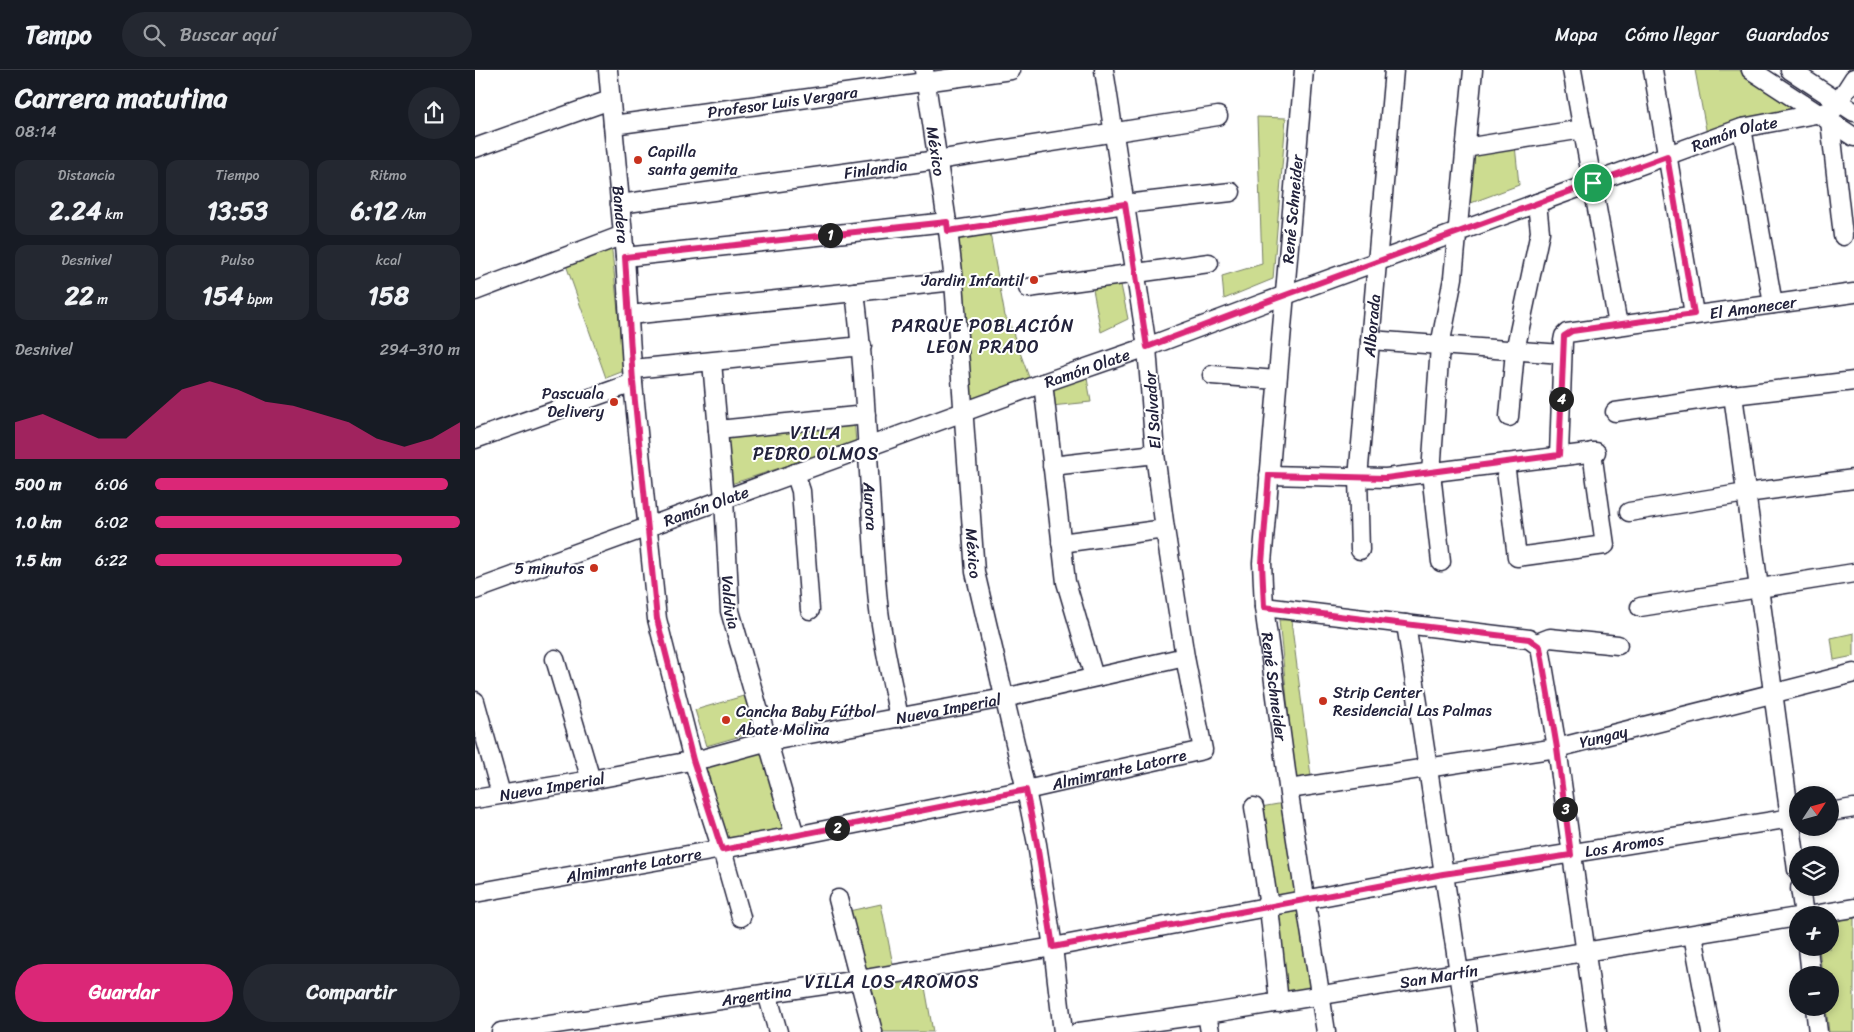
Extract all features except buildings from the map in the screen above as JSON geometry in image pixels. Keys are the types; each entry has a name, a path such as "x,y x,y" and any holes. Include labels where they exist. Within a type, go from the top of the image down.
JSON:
{"street":[{"name":"Bandera","path":"607,70 625,257 633,376 657,619 693,760 741,917"},
{"name":"Profesor Luis Vergara","path":"613,125 925,76 1011,70"},
{"name":"El Salvador","path":"1105,70 1147,347 1155,454 1165,529 1185,657 1203,750"},
{"name":"René Schneider","path":"1304,70 1262,563 1264,607 1304,901 1325,1032"},
{"name":"Alborada","path":"1360,550 1358,478 1393,70"},
{"path":"1441,562 1431,472 1440,346 1453,278 1465,148 1475,70"},
{"path":"1573,70 1618,325"},
{"path":"1653,70 1694,314"},
{"path":"1751,70 1854,137"},
{"path":"1776,86 1788,70 1854,112"},
{"name":"México","path":"925,76 948,226 954,280 965,411 975,572 1037,844 1053,947 1063,1032"},
{"path":"1838,102 1854,78"},
{"path":"475,148 610,100"},
{"name":"Ramón Olate","path":"475,590 965,411 1147,347 1742,128 1824,117 1826,112 1834,109 1838,102"},
{"name":"Finlandia","path":"620,204 937,160 1218,116"},
{"path":"1824,117 1843,236"},
{"path":"1742,128 1773,304"},
{"path":"1465,148 1583,129"},
{"path":"625,257 948,226 1231,192"},
{"path":"1509,417 1515,351 1540,232 1537,203"},
{"path":"475,292 623,235"},
{"path":"1028,288 1209,263"},
{"path":"629,315 954,280"},
{"name":"Aurora","path":"855,292 862,346 867,447 879,604 899,718"},
{"name":"El Amanecer","path":"1559,455 1562,354 1564,336 1567,333 1854,293"},
{"path":"1369,340 1562,354"},
{"path":"475,439 633,376 712,362 862,346"},
{"name":"Valdivia","path":"712,362 724,499 730,611 795,836"},
{"path":"1212,375 1277,380"},
{"path":"1615,412 1733,395 1854,381"},
{"path":"1043,383 1066,582 1094,677"},
{"path":"1733,395 1789,786"},
{"path":"718,430 866,415"},
{"path":"1269,475 1386,478 1559,455 1594,452 1605,545 1517,557 1505,463"},
{"path":"1052,466 1155,454"},
{"path":"795,473 801,491 810,610"},
{"path":"1629,512 1746,493 1854,479"},
{"path":"1061,542 1165,529"},
{"path":"1640,607 1854,573"},
{"path":"1264,607 1529,639 1537,643 1542,651 1557,748 1597,1032"},
{"path":"1406,624 1468,1032"},
{"path":"1537,643 1550,638 1618,645"},
{"name":"Nueva Imperial","path":"475,799 591,780 693,760 768,742 1004,698 1185,657"},
{"path":"555,659 591,780"},
{"name":"Yungay","path":"1289,789 1557,748 1774,692 1854,674"},
{"path":"475,701 501,794"},
{"name":"Almimrante Latorre","path":"475,893 795,836 1026,790 1203,750"},
{"path":"1254,807 1269,908 1279,1003"},
{"path":"1839,810 1854,808"},
{"name":"Los Aromos","path":"1304,901 1443,874 1789,819"},
{"path":"838,898 873,1032"},
{"name":"Argentina","path":"501,1032 859,980 1304,901"},
{"path":"1839,911 1854,908"},
{"name":"San Martín","path":"1079,1032 1279,1003 1789,919"},
{"path":"1693,935 1711,1032"},
{"path":"767,993 778,1032"},
{"path":"1207,1014 1210,1032"},
{"path":"1816,1016 1818,1032"}],"green space":[{"path":"1695,70 1739,70 1804,111 1707,135"},
{"path":"1257,117 1286,118 1273,279 1224,299 1222,276 1262,264"},
{"path":"1515,145 1519,185 1463,206 1468,152"},
{"path":"989,228 1005,316 1009,322 1030,380 972,407 955,234"},
{"path":"611,242 624,371 606,378 565,262"},
{"path":"1120,280 1128,319 1101,332 1092,284"},
{"path":"1086,372 1091,402 1051,406 1049,385"},
{"path":"854,419 856,443 728,485 722,431"},
{"path":"1279,620 1291,620 1311,776 1295,779"},
{"path":"1854,633 1854,656 1834,660 1831,638"},
{"name":"Cancha Baby Fútbol Abate Molina","path":"747,695 758,731 706,746 695,710"},
{"path":"761,747 783,829 722,839 697,760"},
{"path":"1284,803 1313,990 1282,995 1261,807"},
{"path":"881,904 896,980 923,976 933,1032 878,1032 849,911"},
{"path":"1854,918 1854,1032 1829,1032 1827,1016 1839,1016 1839,966 1821,966 1820,956 1839,956 1839,920"}],"place":[{"name":"Capilla santa gemita","path":"638,160"},
{"name":"Jardin Infantil","path":"1034,280"},
{"name":"Pascuala Delivery","path":"614,402"},
{"name":"5 minutos","path":"594,568"},
{"name":"Strip Center Residencial Las Palmas","path":"1323,701"},
{"name":"Cancha Baby Fútbol Abate Molina","path":"726,720"}],"district":[{"name":"PARQUE POBLACIÓN LEON PRADO","path":"983,336"},
{"name":"VILLA PEDRO OLMOS","path":"816,443"},
{"name":"VILLA LOS AROMOS","path":"892,982"}],"route":[{"path":"1667,156 1694,314 1572,331 1564,336 1559,455 1386,478 1269,475 1262,563 1264,607 1529,639 1537,643 1542,651 1571,855 1443,874 1053,947 1037,844 1026,790 722,850 693,760 657,619 633,382 625,257 947,222 948,231 1125,204 1147,347 1593,183 1667,156"}]}
